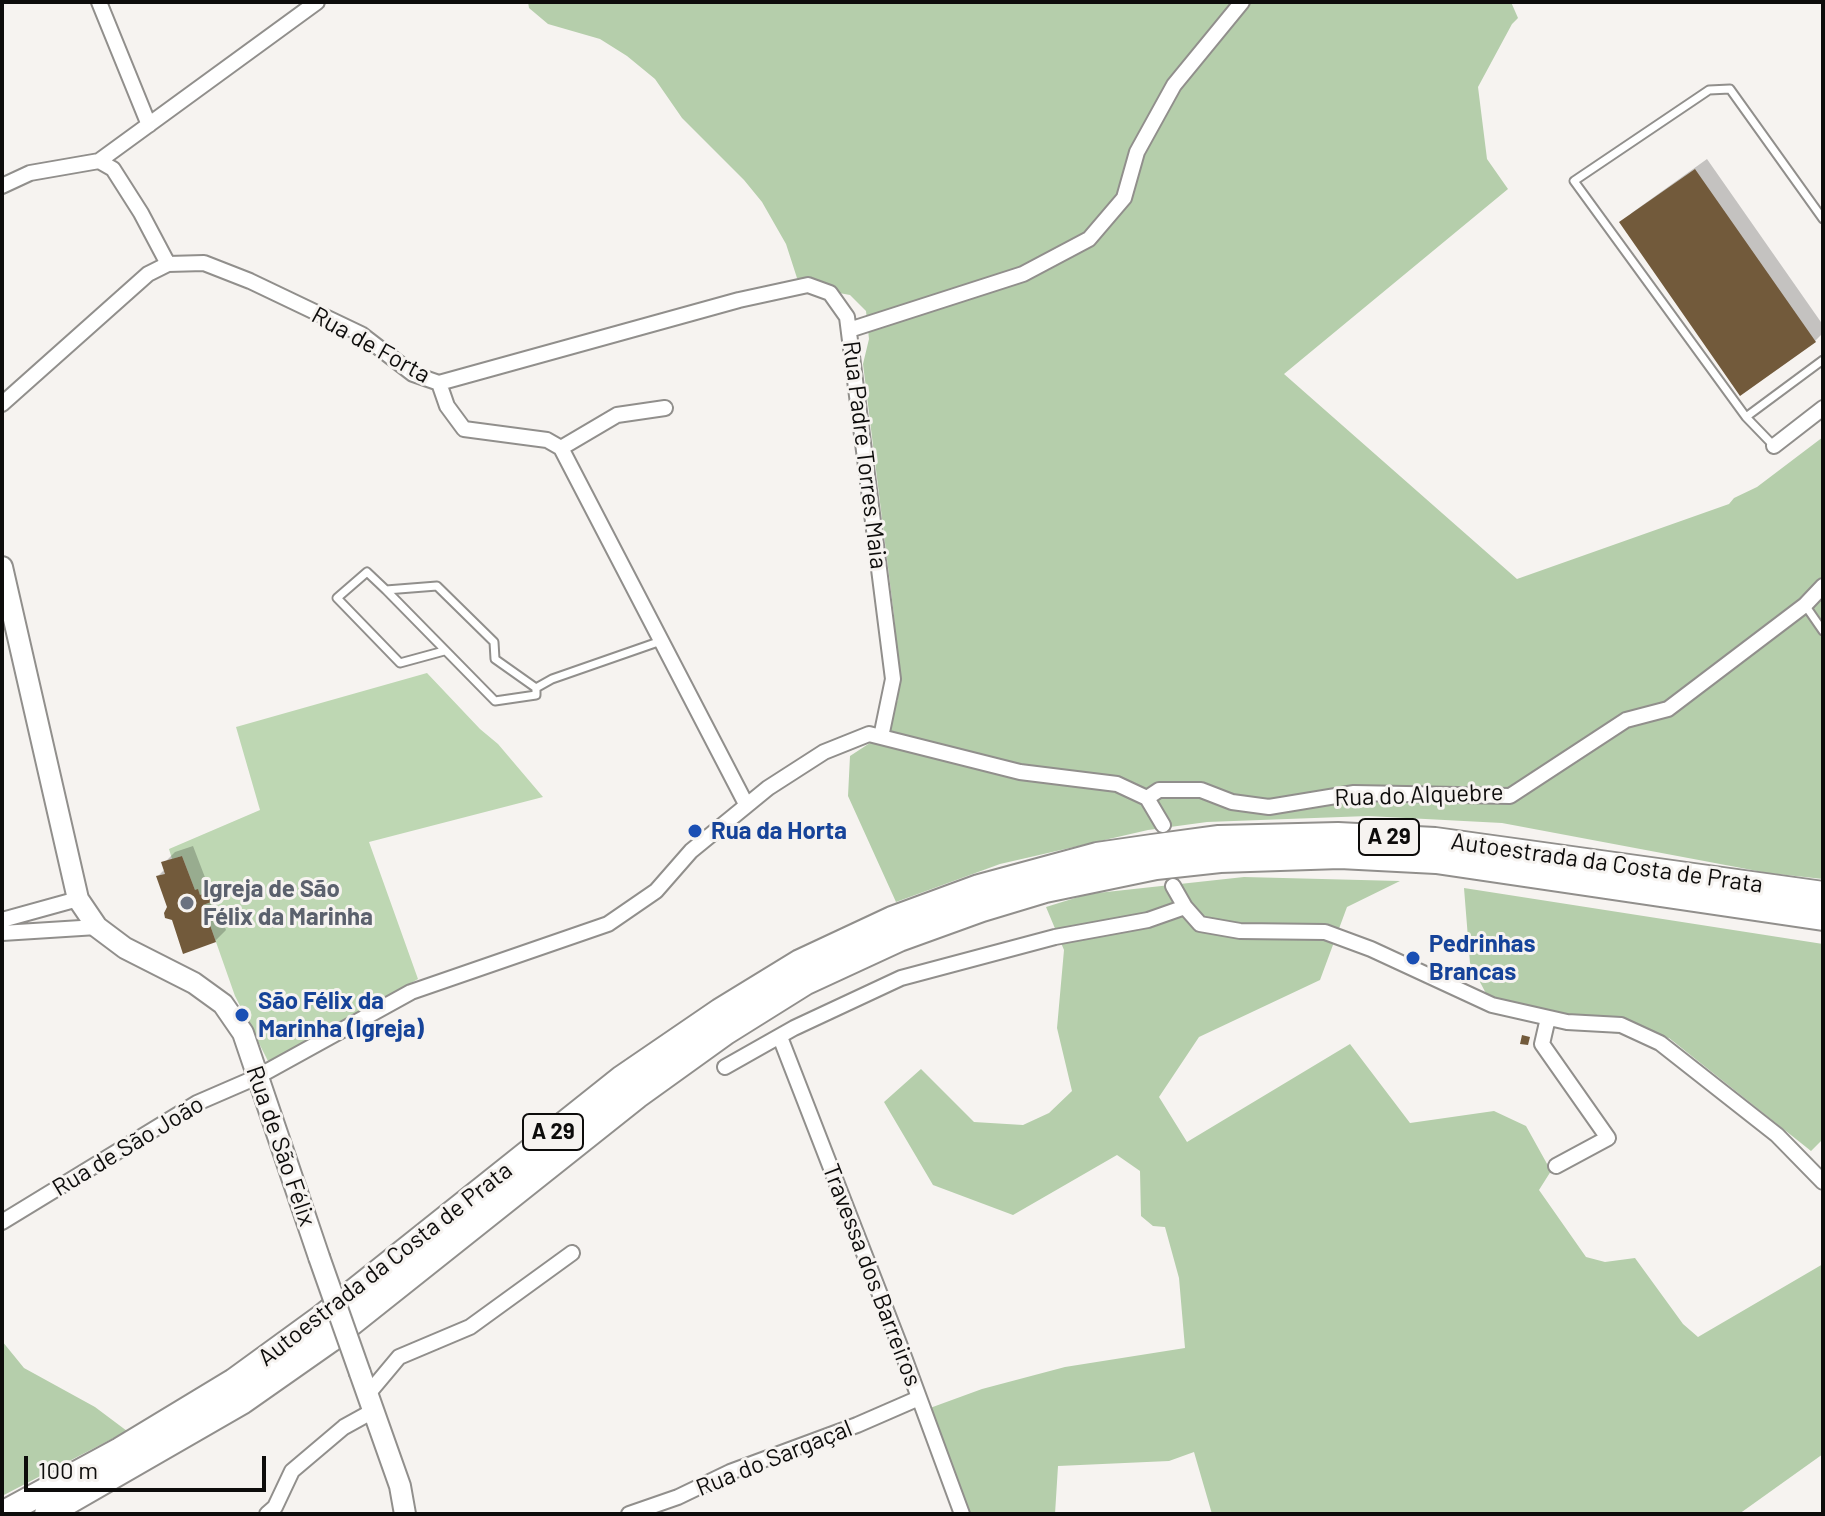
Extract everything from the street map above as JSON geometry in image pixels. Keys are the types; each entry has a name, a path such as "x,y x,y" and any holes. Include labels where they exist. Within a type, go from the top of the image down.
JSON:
{"highway":[{"name":"Autoestrada da Costa de Prata","path":"2,1514 120,1450 234,1381 322,1317 622,1078 720,1011 800,962 892,919 979,887 1097,855 1152,847 1219,838 1338,835 1435,840 1823,894"},
{"name":"Autoestrada da Costa de Prata","path":"47,1514 243,1401 330,1340 637,1096 726,1032 806,982 899,939 982,909 1059,886 1156,867 1220,860 1340,856 1436,861 1823,918"}],"main road":[{"name":"Rua de São Félix","path":"2,567 78,899 97,927 125,948 194,983 223,1004 243,1033 400,1486 405,1514"}],"street":[{"path":"99,2 149,125"},
{"path":"2,186 30,173 99,161 317,2"},
{"path":"849,330 1023,274 1089,239 1124,198 1137,152 1174,85 1242,2"},
{"path":"2,404 148,274 168,264 113,169 99,161"},
{"name":"Rua de Forta","path":"168,264 204,263 250,281 361,334 413,374 439,383 447,406 464,429 547,440 561,448"},
{"name":"Rua Padre Torres Maia","path":"439,383 739,300 808,285 830,293 847,317 893,679 881,737"},
{"path":"665,408 617,415 561,448 746,804"},
{"path":"1774,446 1823,408"},
{"name":"Rua do Alquebre","path":"1147,798 1159,790 1201,790 1232,802 1269,807 1354,793 1510,796 1626,720 1668,709 1805,605 1823,586"},
{"name":"Rua de São João","path":"2,1222 197,1103 257,1077 411,992 608,924 656,891 691,851 746,804 824,752 869,734 881,737"},
{"path":"881,737 1020,772 1117,784 1147,798 1163,825"},
{"path":"1173,886 1200,924 1240,931 1325,932 1371,949 1492,1005 1567,1022 1621,1025 1660,1043 1777,1135 1823,1182"},
{"path":"2,920 78,899"},
{"path":"725,1067 901,978 1055,937 1148,920 1185,907"},
{"path":"2,933 97,927"},
{"path":"1548,1018 1542,1044 1608,1138 1556,1166"},
{"name":"Travessa dos Barreiros","path":"780,1037 962,1514"},
{"path":"267,1514 275,1507 292,1471 371,1402 399,1357 470,1327 572,1253"},
{"name":"Rua do Sargaçal","path":"629,1514 678,1497 730,1472 857,1425 919,1398"}],"lane":[{"path":"1774,446 1746,417 1574,181 1709,90 1730,89 1823,219"},
{"path":"1746,417 1823,360"},
{"path":"444,651 400,663 337,598 367,572 495,701 536,695 536,688"},
{"path":"386,590 437,586 494,642 495,659 536,688"},
{"path":"1805,605 1823,631"},
{"path":"536,688 552,679 661,641"}],"green space":[{"path":"528,2 1511,2 1518,18 1478,87 1487,159 1508,189 1284,374 1517,579 1729,504 1734,498 1757,487 1823,437 1823,879 1768,873 1502,823 1368,816 1207,822 1148,830 1000,864 896,902 848,796 850,756 873,741 898,700 894,616 863,364 869,339 866,311 850,295 823,290 797,278 786,244 762,202 682,118 655,79 600,39 548,24 529,8"},
{"path":"427,673 498,744 543,797 369,842 418,979 277,1061 268,1061 235,996 203,905 217,897 200,895 195,890 182,856 172,859 169,849 260,810 236,727"},
{"path":"1244,877 1400,881 1347,907 1320,980 1199,1037 1159,1097 1187,1142 1350,1044 1410,1123 1494,1111 1526,1126 1551,1171 1539,1190 1586,1257 1605,1262 1635,1258 1683,1324 1698,1337 1823,1264 1823,1454 1739,1514 1212,1514 1194,1452 1169,1461 1058,1466 1055,1514 967,1514 930,1408 982,1389 1065,1367 1185,1348 1179,1278 1165,1227 1153,1226 1141,1216 1140,1171 1117,1155 1013,1215 933,1185 884,1102 921,1069 974,1122 1023,1125 1049,1113 1072,1091 1057,1028 1064,950 1046,907 1088,894"},
{"path":"1464,888 1823,944 1823,1139 1811,1151 1669,1038 1577,1030 1521,1018 1491,1003 1470,963"},
{"path":"2,1341 24,1368 95,1407 127,1431 2,1496"}],"building":[{"path":"1695,169 1816,342 1740,396 1619,222"},
{"name":"Igreja de São Félix da Marinha","path":"182,856 195,890 198,889 200,895 211,891 217,897 203,905 216,942 183,954 172,920 165,918 167,907 156,876 165,874 161,862"},
{"path":"1522,1035 1530,1037 1528,1045 1520,1044"}],"place":[{"name":"Rua da Horta","path":"695,831"},
{"name":"Igreja de São Félix da Marinha","path":"187,903"},
{"name":"Pedrinhas Brancas","path":"1413,958"},
{"name":"São Félix da Marinha (Igreja)","path":"242,1015"}]}
